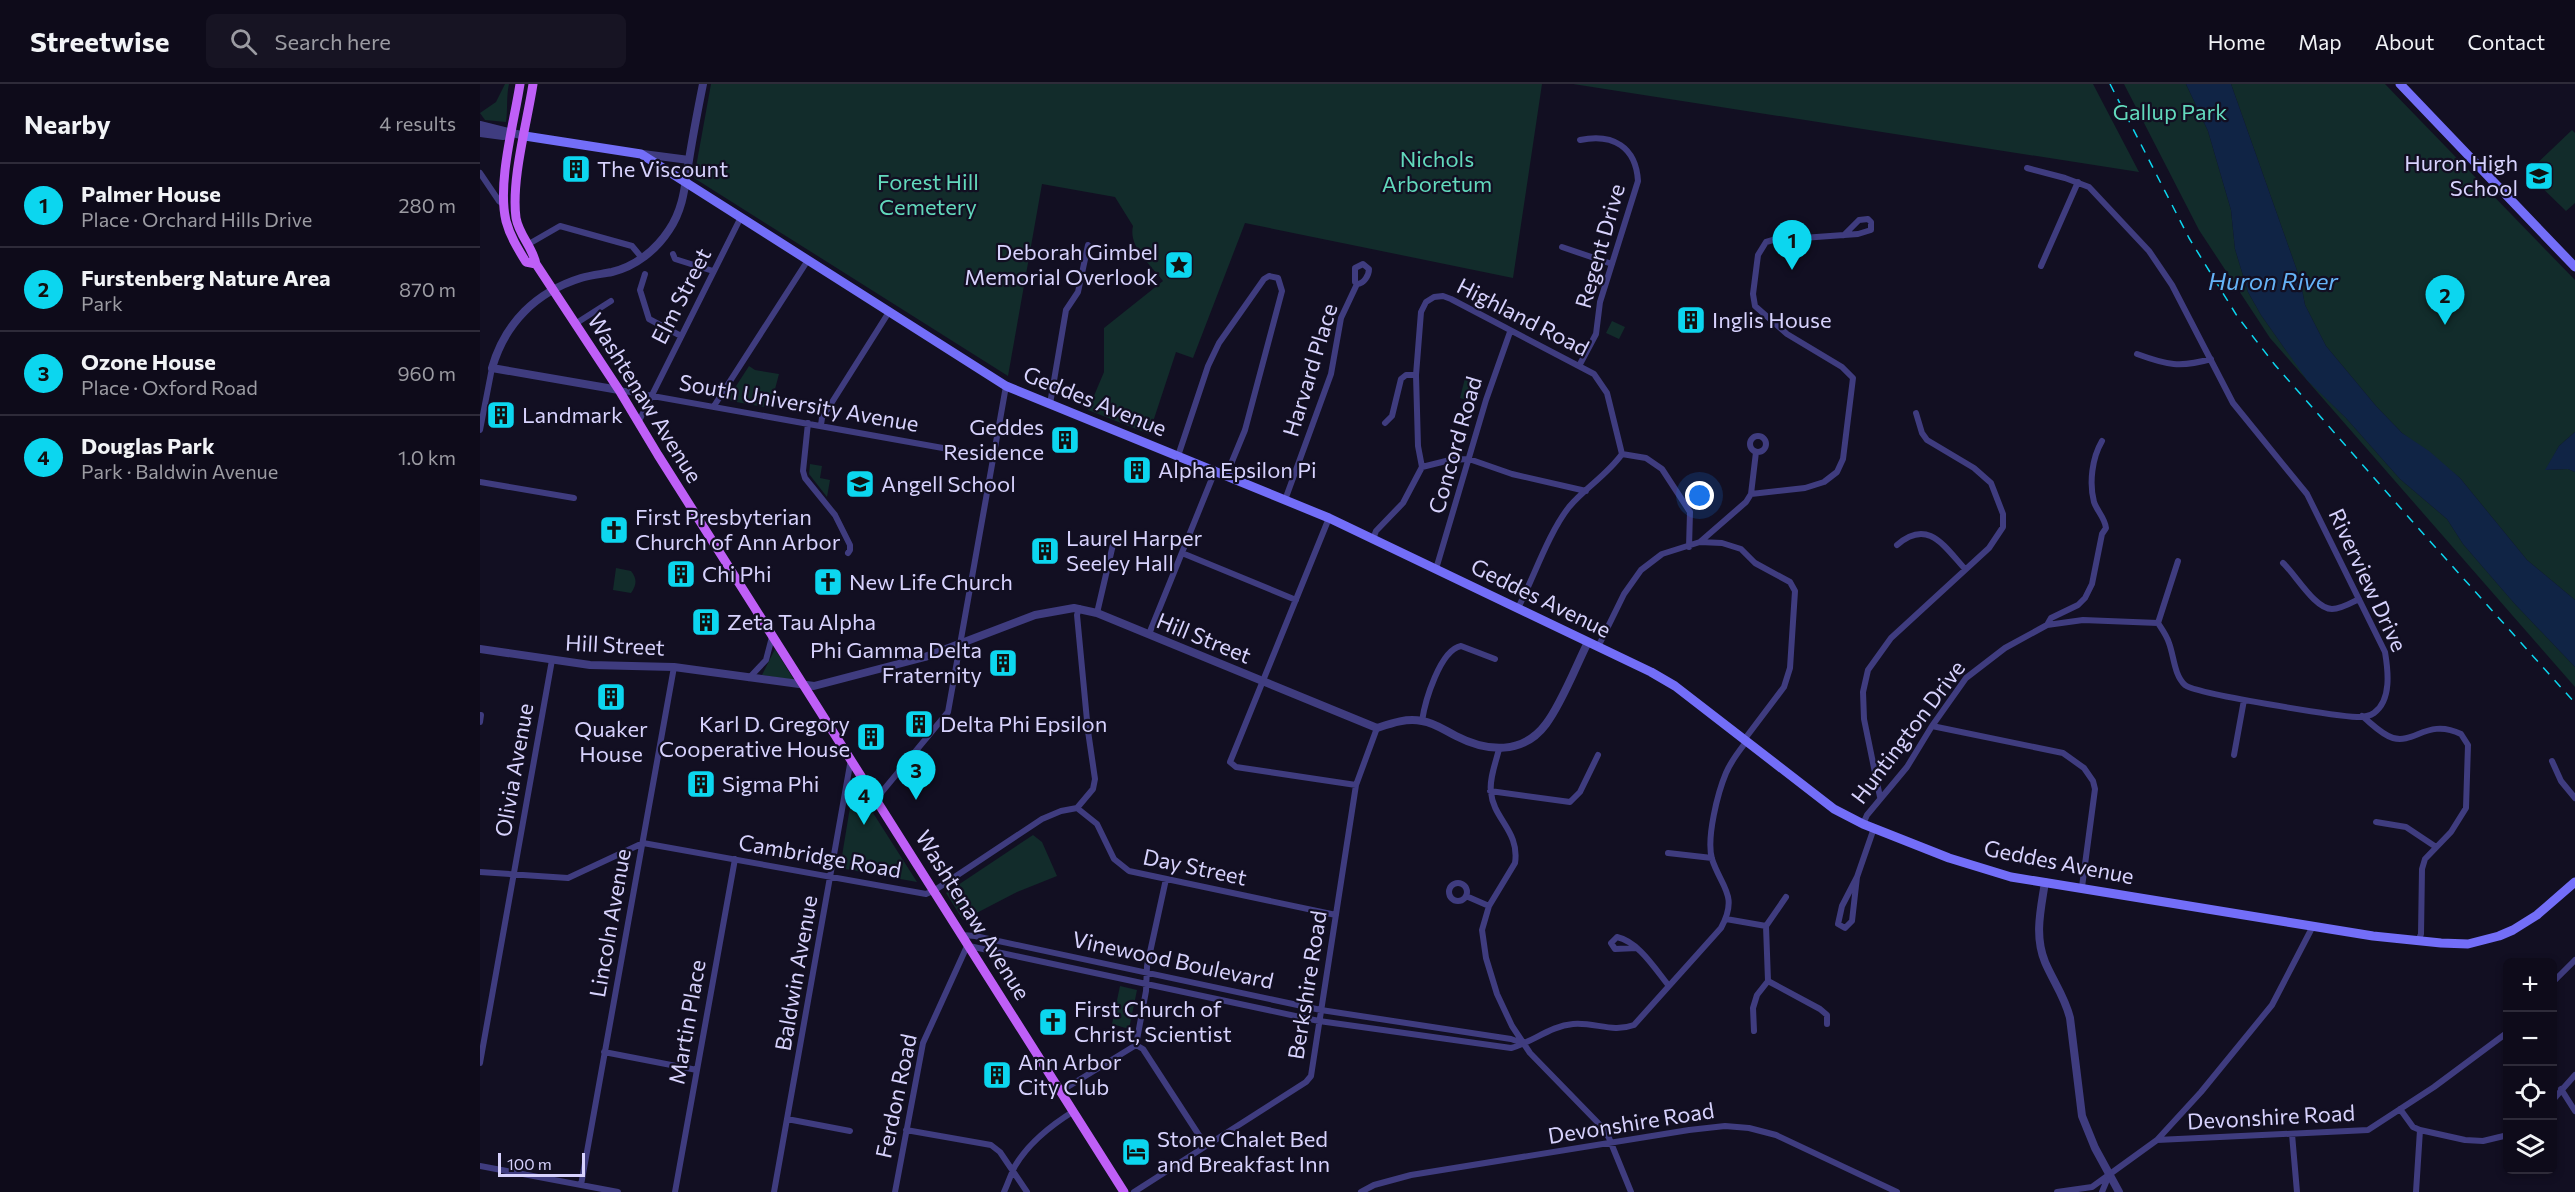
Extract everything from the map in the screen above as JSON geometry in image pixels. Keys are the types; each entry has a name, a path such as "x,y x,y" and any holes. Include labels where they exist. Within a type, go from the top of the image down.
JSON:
{"main road":[{"name":"Washtenaw Avenue","path":"523,84 504,179 503,204 506,221 514,242 526,262 536,264"},
{"path":"523,84 520,126 525,136"},
{"name":"Washtenaw Avenue","path":"533,84 516,190 517,221 536,264 619,390 1124,1192"},
{"path":"2400,84 2575,267"},
{"path":"512,134 516,141 512,175 516,190"},
{"name":"Geddes Avenue","path":"525,136 641,154 1006,386 1329,518 1588,642 1675,686 1834,809 1863,824 1995,873 2313,926 2418,941 2468,944 2499,936 2537,915 2575,882"}],"street":[{"path":"480,430 499,344 507,329 520,315 553,290 584,277 622,269 642,258 659,244 671,228 678,214 687,183 703,84"},
{"name":"Geddes Avenue","path":"480,126 525,136"},
{"name":"Geddes Avenue","path":"480,133 503,136 512,134"},
{"name":"Regent Drive","path":"1579,366 1596,334 1600,302 1635,194 1638,171 1626,150 1614,141 1594,137 1580,140"},
{"path":"641,154 689,160"},
{"path":"2027,168 2078,182 2040,266"},
{"path":"480,173 503,204"},
{"name":"Riverview Drive","path":"2078,182 2096,194 2159,266 2172,285 2233,403 2307,494 2385,652 2389,674 2379,708 2373,714 2362,716"},
{"name":"Elm Street","path":"638,423 741,217"},
{"path":"527,245 560,226 632,246 642,258"},
{"path":"1751,494 1805,488 1824,482 1837,472 1843,459 1853,378 1842,367 1787,334 1758,310 1753,300 1758,255 1766,242 1844,235"},
{"path":"1050,404 1066,310 1078,292 1088,245"},
{"path":"1562,247 1612,264"},
{"path":"673,254 675,259 713,271"},
{"path":"714,406 808,260"},
{"path":"645,274 640,290 649,319 681,336"},
{"path":"1178,456 1208,366 1219,343 1264,279 1273,276 1281,282 1282,291 1245,430 1226,476"},
{"name":"Harvard Place","path":"1285,500 1331,374 1341,318 1357,284"},
{"name":"Highland Road","path":"1422,468 1418,446 1416,375 1421,312 1426,302 1434,297 1447,297 1594,374 1604,385 1622,454"},
{"path":"575,324 611,301"},
{"path":"820,425 822,418 889,312"},
{"name":"Concord Road","path":"1436,569 1488,391 1510,332"},
{"path":"2137,354 2176,366 2211,359"},
{"name":"South University Avenue","path":"492,368 993,456"},
{"path":"1385,423 1392,416 1401,379 1406,375 1416,375"},
{"path":"876,799 948,712 1006,386"},
{"path":"1881,797 1864,720 1863,692 1868,670 1891,638 1989,548 2003,527 2003,514 1994,490 1980,471 1927,440 1922,433 1916,414"},
{"path":"808,423 802,471 805,478 835,515 850,545 848,553"},
{"name":"Huntington Drive","path":"1863,824 1866,815 1907,767 1932,726 1966,678 2019,638 2047,625 2051,618 2078,605 2085,598 2092,584 2102,534 2106,528 2094,503 2092,482 2094,459 2102,441"},
{"path":"1598,647 1624,594 1641,570 1662,554 1700,542 1751,494 1756,452"},
{"path":"1518,608 1559,522 1569,507 1612,468 1622,454 1646,458 1662,469 1690,512 1689,547"},
{"path":"1373,539 1376,531 1403,502 1422,468 1450,460 1469,459 1512,474 1586,491"},
{"path":"1149,634 1215,471"},
{"path":"480,482 574,498"},
{"path":"1329,518 1231,759 1233,766 1356,785"},
{"path":"1716,529 1722,543"},
{"path":"1898,545 1908,536 1916,533 1924,534 1939,541 1965,568"},
{"path":"1097,613 1114,536"},
{"path":"1700,542 1722,543 1741,549 1755,563 1790,582 1795,591 1790,668 1785,687 1734,759 1722,784 1712,831 1712,858 1728,896 1726,919 1766,926"},
{"path":"1182,553 1296,600"},
{"path":"2178,561 2158,623 2169,641 2180,680 2187,687 2244,700 2362,716 2385,735 2395,739 2440,727 2452,730 2466,738 2468,744 2466,808 2451,832 2425,859 2422,869 2421,934 2418,941"},
{"path":"2283,563 2314,601 2326,608 2339,608 2359,599"},
{"path":"935,890 1042,819 1061,811 1077,808 1092,789 1095,779 1077,615 1079,608"},
{"name":"Hill Street","path":"480,649 590,665 674,667 814,686 925,657 1035,615 1079,608 1097,613 1377,728"},
{"path":"2047,625 2083,620 2158,623"},
{"path":"749,678 767,657 771,633"},
{"path":"1377,728 1403,720 1422,721 1441,727 1470,742 1499,749 1509,748 1530,738 1548,722 1588,642"},
{"path":"1422,721 1434,680 1449,651 1461,646 1495,659"},
{"name":"Olivia Avenue","path":"480,1063 552,660"},
{"name":"Lincoln Avenue","path":"581,1185 674,667"},
{"path":"2234,755 2244,700"},
{"path":"480,723 482,715"},
{"path":"1932,726 2063,753 2084,768 2093,781 2095,789 2082,887"},
{"name":"Berkshire Road","path":"1134,1192 1309,1080 1356,785 1377,728"},
{"path":"1499,749 1490,790 1494,803 1510,831 1516,856 1509,873 1489,906 1482,930 1486,958 1504,1011 1530,1053 1604,1130 1631,1192"},
{"path":"1490,790 1570,802 1580,792 1598,755"},
{"name":"Baldwin Avenue","path":"774,1192 851,759"},
{"path":"2552,761 2561,781 2575,798"},
{"name":"Day Street","path":"1077,808 1097,824 1114,859 1123,868 1336,915"},
{"path":"2376,822 2406,827 2436,847"},
{"path":"1857,877 1839,915 1838,924 1845,928 1852,921 1857,877 1874,828"},
{"path":"480,872 568,878 643,843"},
{"name":"Cambridge Road","path":"643,843 926,894 935,890"},
{"path":"1668,853 1712,858"},
{"name":"Martin Place","path":"675,1192 735,859"},
{"path":"1061,1091 1136,1045 1147,973 1166,879"},
{"path":"2045,882 2039,927 2041,949 2070,1018 2082,1116 2119,1192"},
{"path":"1466,896 1489,906"},
{"path":"1754,1031 1753,1008 1757,995 1768,981 1766,926 1786,897"},
{"name":"Vinewood Boulevard","path":"966,942 1024,957 1319,1021 1511,1048 1526,1044 1551,1029 1566,1025 1582,1024 1615,1030 1634,1025 1721,928 1726,919"},
{"path":"2157,1140 2272,1005 2313,926"},
{"name":"Vinewood Boulevard","path":"966,942 1026,947 1321,1010 1511,1039 1526,1044"},
{"name":"Ferdon Road","path":"895,1192 923,1043 966,942"},
{"path":"1024,957 1026,947"},
{"path":"1637,948 1669,986"},
{"path":"2557,979 2575,960"},
{"path":"1768,981 1820,1009 1827,1015 1827,1024"},
{"name":"Devonshire Road","path":"2057,1192 2092,1187 2157,1140 2359,1133 2368,1130 2463,1066 2503,1036"},
{"path":"1136,1045 1143,1049 1206,1146"},
{"path":"604,1052 697,1070"},
{"path":"2557,1095 2575,1075"},
{"path":"2561,1089 2575,1111"},
{"path":"2400,1109 2413,1126 2420,1130 2474,1141 2503,1136"},
{"path":"1004,1192 1013,1171 1033,1144 1074,1111"},
{"path":"787,1119 850,1131"},
{"name":"Devonshire Road","path":"1361,1192 1374,1185 1411,1175 1725,1126 1749,1128 1776,1135 1897,1192"},
{"path":"906,1130 987,1143 1000,1152 1027,1192"},
{"path":"2416,1192 2420,1130"},
{"path":"2292,1134 2297,1192"},
{"path":"480,1166 618,1192"},
{"path":"2102,1192 2109,1174"}],"green space":[{"path":"505,84 509,84 506,122 485,120 480,113 496,102"},
{"path":"711,84 1542,84 1513,278 1245,223 1193,358 1176,352 1149,434 1088,410 1104,372 1104,328 1163,281 1137,248 1132,234 1133,226 1115,197 1042,184 1008,376 694,178"},
{"path":"1573,84 2093,84 2139,172"},
{"name":"Gallup Park","path":"2124,84 2186,84 2208,131 2231,210 2235,249 2248,292 2261,315 2322,394 2400,479 2447,519 2463,544 2514,603 2575,667 2575,687 2270,338 2199,230"},
{"path":"2231,84 2385,84 2575,280 2575,432 2559,446 2546,470 2568,469 2575,472 2575,600 2527,560 2460,478 2402,433 2376,406 2326,346 2305,305 2300,279"},
{"path":"2572,130 2575,133 2575,203 2566,211 2527,173"},
{"path":"1612,321 1625,327 1619,339 1606,333"},
{"path":"749,366 755,370 779,374 770,408 731,401 729,397"},
{"path":"1465,378 1475,380 1470,401 1460,398"},
{"path":"810,464 822,466 820,478 830,480 827,497 809,474"},
{"path":"616,568 631,571 633,574 636,582 631,593 613,590"},
{"path":"775,649 794,680 762,675"},
{"path":"854,783 917,882 840,868"},
{"path":"1033,835 1042,842 1057,876 1017,892 963,920 946,893"},
{"path":"1120,986 1137,990 1129,1029 1112,1024"}],"water":[{"name":"Huron River","path":"2186,84 2231,84 2300,279 2305,305 2326,346 2376,406 2402,433 2429,451 2460,478 2527,560 2575,600 2575,667 2514,603 2463,544 2447,519 2400,479 2346,418 2307,380 2261,315 2248,292 2235,249 2231,210 2208,131"},
{"path":"2575,432 2575,472 2568,469 2545,470 2559,446"}],"railway":[{"path":"2110,84 2189,238 2237,316 2275,365 2575,703"}],"place":[{"name":"The Viscount","path":"576,169"},
{"name":"Huron High School","path":"2539,176"},
{"name":"Deborah Gimbel Memorial Overlook","path":"1179,265"},
{"name":"Palmer House","path":"1792,270"},
{"name":"Inglis House","path":"1691,320"},
{"name":"Furstenberg Nature Area","path":"2445,325"},
{"name":"Landmark","path":"501,415"},
{"name":"Geddes Residence","path":"1065,440"},
{"name":"Alpha Epsilon Pi","path":"1137,470"},
{"name":"Angell School","path":"860,484"},
{"name":"First Presbyterian Church of Ann Arbor","path":"614,530"},
{"name":"Laurel Harper Seeley Hall","path":"1045,551"},
{"name":"Chi Phi","path":"681,574"},
{"name":"New Life Church","path":"828,582"},
{"name":"Zeta Tau Alpha","path":"706,622"},
{"name":"Phi Gamma Delta Fraternity","path":"1003,663"},
{"name":"Quaker House","path":"611,697"},
{"name":"Delta Phi Epsilon","path":"919,724"},
{"name":"Karl D. Gregory Cooperative House","path":"871,737"},
{"name":"Sigma Phi","path":"701,784"},
{"name":"Ozone House","path":"916,800"},
{"name":"Douglas Park","path":"864,825"},
{"name":"First Church of Christ, Scientist","path":"1053,1022"},
{"name":"Ann Arbor City Club","path":"997,1075"},
{"name":"Stone Chalet Bed and Breakfast Inn","path":"1136,1152"}],"park label":[{"name":"Nichols Arboretum","path":"1437,172"},
{"name":"Forest Hill Cemetery","path":"928,194"}]}
